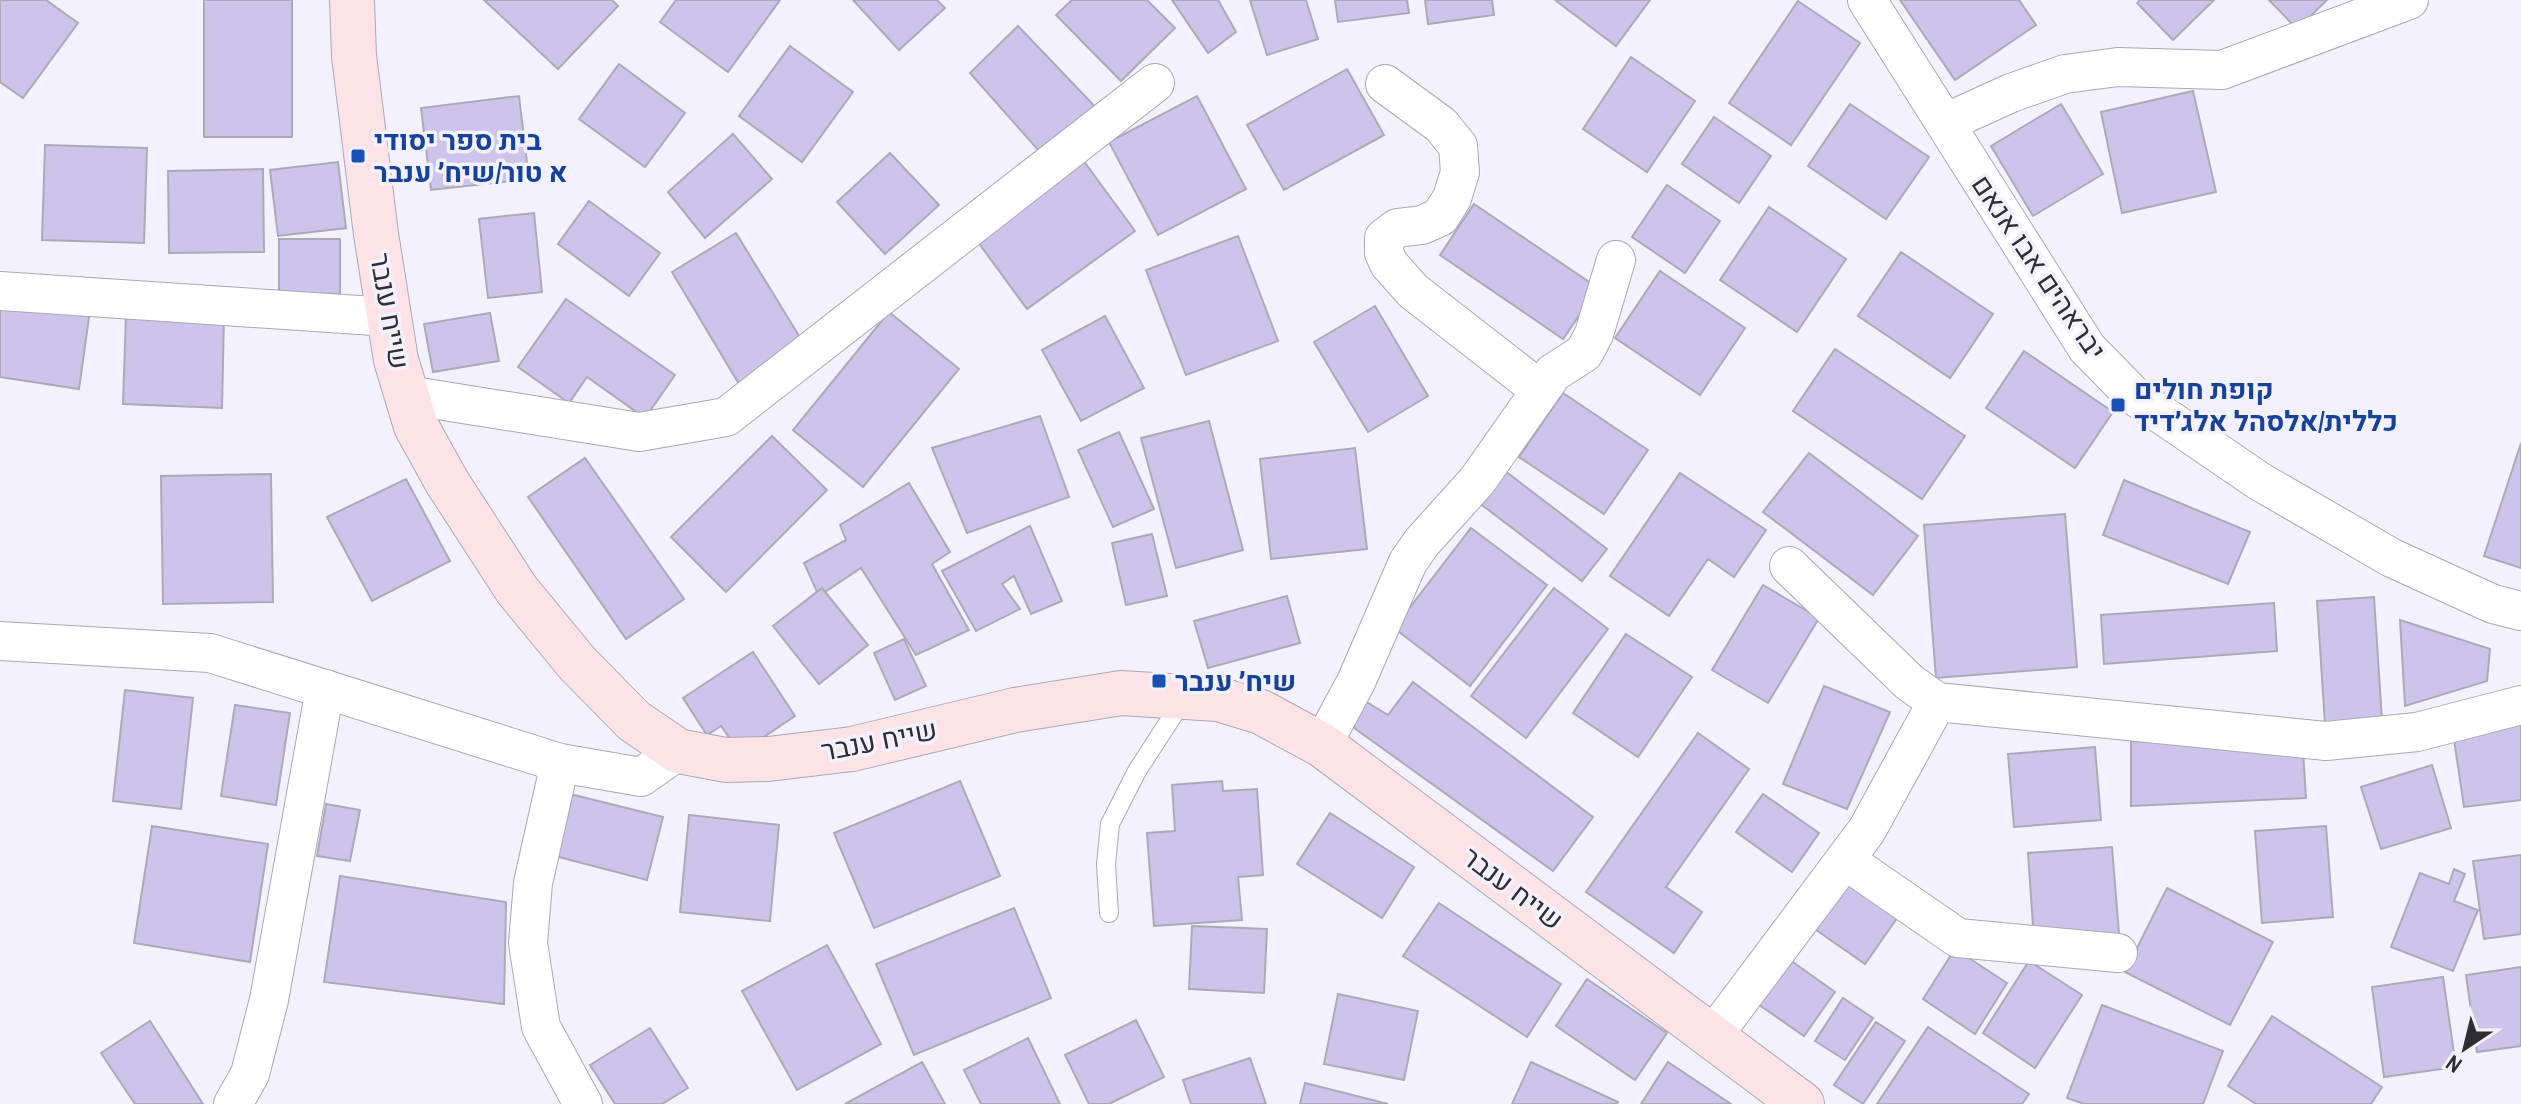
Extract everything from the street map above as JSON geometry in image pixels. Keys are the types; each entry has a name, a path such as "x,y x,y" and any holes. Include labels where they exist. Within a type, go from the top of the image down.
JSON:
{"street":[{"name":"שייח ענבר","path":"352,0 354,56 376,234 396,360 416,426 447,482 517,590 577,663 634,721 678,751 726,760 768,759 852,749 1015,710 1121,693 1218,699 1261,712 1322,745 1802,1104"},
{"name":"יבראהים אבו אנאם","path":"1867,0 2087,348 2133,395 2259,481 2392,558 2493,604 2521,611"},
{"path":"1945,123 2011,93 2065,74 2118,67 2222,70 2390,3"},
{"path":"407,395 639,432 726,417 1155,83"},
{"path":"1385,84 1441,125 1458,146 1460,172 1452,198 1440,217 1422,225 1397,228 1384,238 1384,253 1389,264 1413,291 1539,389"},
{"path":"1322,745 1356,682 1408,562 1477,481 1539,389 1553,373 1584,353 1594,334 1616,260"},
{"path":"0,291 389,317"},
{"path":"1789,566 1909,682 1937,702 2326,741 2417,732 2521,705"},
{"path":"0,641 210,653 560,763 641,777 678,751"},
{"path":"233,1104 250,1074 269,1000 325,689"},
{"path":"1712,1037 1867,830 1937,702"},
{"path":"560,763 533,883 528,943 541,1027 583,1104"},
{"path":"1845,860 1958,938 2118,953"}],"lane":[{"path":"1109,913 1106,864 1110,824 1137,771 1185,697"}],"building":[{"path":"0,0 46,0 78,23 23,98 0,82"},
{"path":"204,0 292,0 292,137 204,137"},
{"path":"484,0 612,0 618,6 558,69"},
{"path":"676,0 780,0 728,72 660,22"},
{"path":"853,0 937,0 945,8 899,50"},
{"path":"1072,0 1147,0 1175,28 1121,81 1056,15"},
{"path":"1172,0 1218,0 1236,32 1208,53"},
{"path":"1250,0 1306,0 1318,39 1267,55"},
{"path":"1335,0 1407,0 1409,13 1338,22"},
{"path":"1425,0 1492,0 1494,15 1428,24"},
{"path":"1555,0 1650,0 1616,46"},
{"path":"1900,0 2019,0 2036,25 1955,80"},
{"path":"2140,0 2214,0 2173,40 2137,3"},
{"path":"2269,0 2327,0 2297,29"},
{"path":"1798,1 1860,43 1791,145 1729,103"},
{"path":"1018,26 1103,115 1048,161 970,73"},
{"path":"790,46 853,92 802,162 739,116"},
{"path":"1631,57 1695,101 1647,172 1583,129"},
{"path":"619,64 685,113 645,167 579,119"},
{"path":"1347,69 1384,135 1284,190 1247,125"},
{"path":"2193,91 2216,192 2122,213 2101,112"},
{"path":"519,96 529,179 431,190 421,108"},
{"path":"1197,96 1246,189 1158,235 1109,142"},
{"path":"1850,104 1929,157 1886,219 1808,166"},
{"path":"2061,104 2103,174 2033,216 1991,146"},
{"path":"1714,117 1771,156 1739,203 1682,164"},
{"path":"733,134 772,179 705,238 668,192"},
{"path":"45,145 147,148 144,243 42,240"},
{"path":"890,153 939,205 885,254 837,202"},
{"path":"1083,160 1135,231 1027,309 975,238"},
{"path":"338,162 346,228 278,236 270,170"},
{"path":"263,169 264,252 169,253 168,171"},
{"path":"1667,185 1720,221 1685,273 1632,237"},
{"path":"589,201 660,253 629,296 558,244"},
{"path":"1474,204 1598,288 1563,339 1440,255"},
{"path":"1769,207 1846,259 1797,332 1720,280"},
{"path":"534,213 542,292 488,298 479,219"},
{"path":"736,233 804,344 739,384 672,272"},
{"path":"1238,236 1278,341 1186,375 1146,270"},
{"path":"279,239 340,239 340,294 279,293"},
{"path":"1901,252 1993,314 1950,378 1858,316"},
{"path":"1660,271 1745,328 1700,395 1615,338"},
{"path":"0,297 90,310 79,389 0,377"},
{"path":"566,299 675,375 645,418 587,377 569,403 518,367"},
{"path":"1375,306 1428,396 1368,432 1314,342"},
{"path":"889,312 959,369 863,487 793,430"},
{"path":"490,313 499,361 433,372 424,324"},
{"path":"126,314 224,317 222,408 123,404"},
{"path":"1105,316 1144,388 1081,421 1042,350"},
{"path":"1835,349 1965,436 1922,499 1793,411"},
{"path":"2024,351 2113,412 2075,468 1986,408"},
{"path":"1563,393 1648,450 1604,514 1519,457"},
{"path":"1040,416 1069,497 967,533 932,448"},
{"path":"1209,421 1243,550 1176,568 1141,438"},
{"path":"1119,432 1154,509 1113,527 1078,450"},
{"path":"772,436 827,490 726,592 671,537"},
{"path":"2521,443 2521,568 2484,556"},
{"path":"1355,448 1367,549 1271,559 1260,459"},
{"path":"1809,453 1918,536 1873,595 1763,512"},
{"path":"585,458 684,599 626,639 528,497"},
{"path":"1500,467 1607,549 1582,581 1474,499"},
{"path":"1680,473 1766,530 1734,577 1708,559 1669,616 1610,576"},
{"path":"271,474 273,602 163,604 161,476"},
{"path":"406,479 450,561 372,601 327,517"},
{"path":"2124,480 2250,532 2228,584 2103,535"},
{"path":"909,483 950,552 932,564 969,630 916,655 861,568 819,596 804,563 846,540 840,525"},
{"path":"2065,514 2077,667 1936,678 1924,525"},
{"path":"1030,526 1062,601 1031,614 1014,576 1002,584 1020,609 976,631 942,571"},
{"path":"1471,528 1547,585 1470,686 1394,628"},
{"path":"1152,534 1167,596 1126,605 1112,543"},
{"path":"1763,585 1819,618 1768,703 1712,670"},
{"path":"822,588 868,645 819,684 773,626"},
{"path":"1554,588 1608,629 1526,738 1471,696"},
{"path":"1287,596 1300,643 1208,668 1194,621"},
{"path":"2374,597 2382,720 2325,724 2317,601"},
{"path":"2274,603 2277,651 2104,664 2101,615"},
{"path":"2400,620 2490,649 2487,681 2405,706"},
{"path":"1626,634 1692,677 1638,757 1573,713"},
{"path":"904,639 926,686 895,700 874,653"},
{"path":"753,652 795,716 740,753 721,726 707,735 683,698"},
{"path":"1413,682 1593,817 1553,871 1350,725 1365,701 1388,715"},
{"path":"1824,686 1890,712 1847,809 1783,784"},
{"path":"125,690 193,698 181,809 113,801"},
{"path":"235,705 290,713 276,805 221,796"},
{"path":"2521,717 2521,800 2464,807 2452,726"},
{"path":"1698,733 1749,769 1666,887 1702,912 1674,953 1586,892"},
{"path":"2131,741 2303,750 2306,798 2131,806"},
{"path":"2095,747 2101,820 2014,827 2008,754"},
{"path":"2432,765 2451,828 2381,849 2361,787"},
{"path":"960,781 1000,876 874,928 834,833"},
{"path":"1222,781 1223,791 1257,789 1263,875 1238,877 1242,920 1154,926 1147,833 1175,831 1172,785"},
{"path":"570,794 663,817 647,880 555,856"},
{"path":"1763,794 1819,833 1792,872 1736,832"},
{"path":"326,804 360,810 350,861 317,856"},
{"path":"1330,813 1414,867 1382,918 1297,864"},
{"path":"689,815 779,825 770,921 680,912"},
{"path":"152,826 268,844 250,962 134,943"},
{"path":"2326,826 2333,917 2262,923 2255,831"},
{"path":"2112,847 2119,934 2034,940 2028,853"},
{"path":"2521,855 2521,934 2484,939 2473,861"},
{"path":"2454,869 2465,874 2454,901 2478,910 2453,971 2391,947 2420,873 2449,884"},
{"path":"340,876 506,902 504,1004 324,982"},
{"path":"1847,877 1900,914 1865,964 1812,927"},
{"path":"2167,888 2273,942 2230,1025 2125,972"},
{"path":"1439,903 1561,984 1527,1037 1403,956"},
{"path":"1014,908 1051,998 914,1055 876,964"},
{"path":"1192,926 1267,929 1264,993 1189,989"},
{"path":"827,945 881,1044 797,1090 742,991"},
{"path":"1955,949 2007,983 1975,1034 1923,999"},
{"path":"1783,955 1835,992 1804,1036 1752,1000"},
{"path":"2029,961 2082,995 2035,1068 1983,1033"},
{"path":"2521,967 2521,1046 2477,1052 2466,975"},
{"path":"2443,977 2456,1067 2384,1077 2372,987"},
{"path":"1587,979 1667,1033 1635,1080 1556,1026"},
{"path":"1338,994 1418,1011 1404,1080 1324,1064"},
{"path":"1843,998 1873,1018 1845,1060 1815,1041"},
{"path":"2102,1005 2223,1051 2203,1104 2084,1104 2067,1098"},
{"path":"2272,1016 2382,1087 2371,1104 2256,1104 2228,1086"},
{"path":"1136,1020 1164,1077 1109,1104 1089,1104 1065,1055"},
{"path":"150,1021 203,1104 135,1104 101,1053"},
{"path":"1876,1022 1905,1041 1863,1104 1834,1085"},
{"path":"1928,1027 2029,1094 2022,1104 1877,1104"},
{"path":"650,1028 688,1088 662,1104 615,1104 590,1065"},
{"path":"1028,1038 1060,1104 981,1104 964,1070"},
{"path":"1250,1058 1266,1104 1191,1104 1183,1080"},
{"path":"922,1062 945,1104 845,1104"},
{"path":"1531,1062 1618,1102 1512,1104"},
{"path":"1668,1062 1731,1104 1641,1104"},
{"path":"1305,1083 1388,1104 1300,1104"}],"place":[{"name":"בית ספר יסודי א טור/שיח׳ ענבר","path":"358,156"},
{"name":"קופת חולים כללית/אלסהל אלג׳דיד","path":"2118,405"},
{"name":"שיח׳ ענבר","path":"1159,681"}]}
